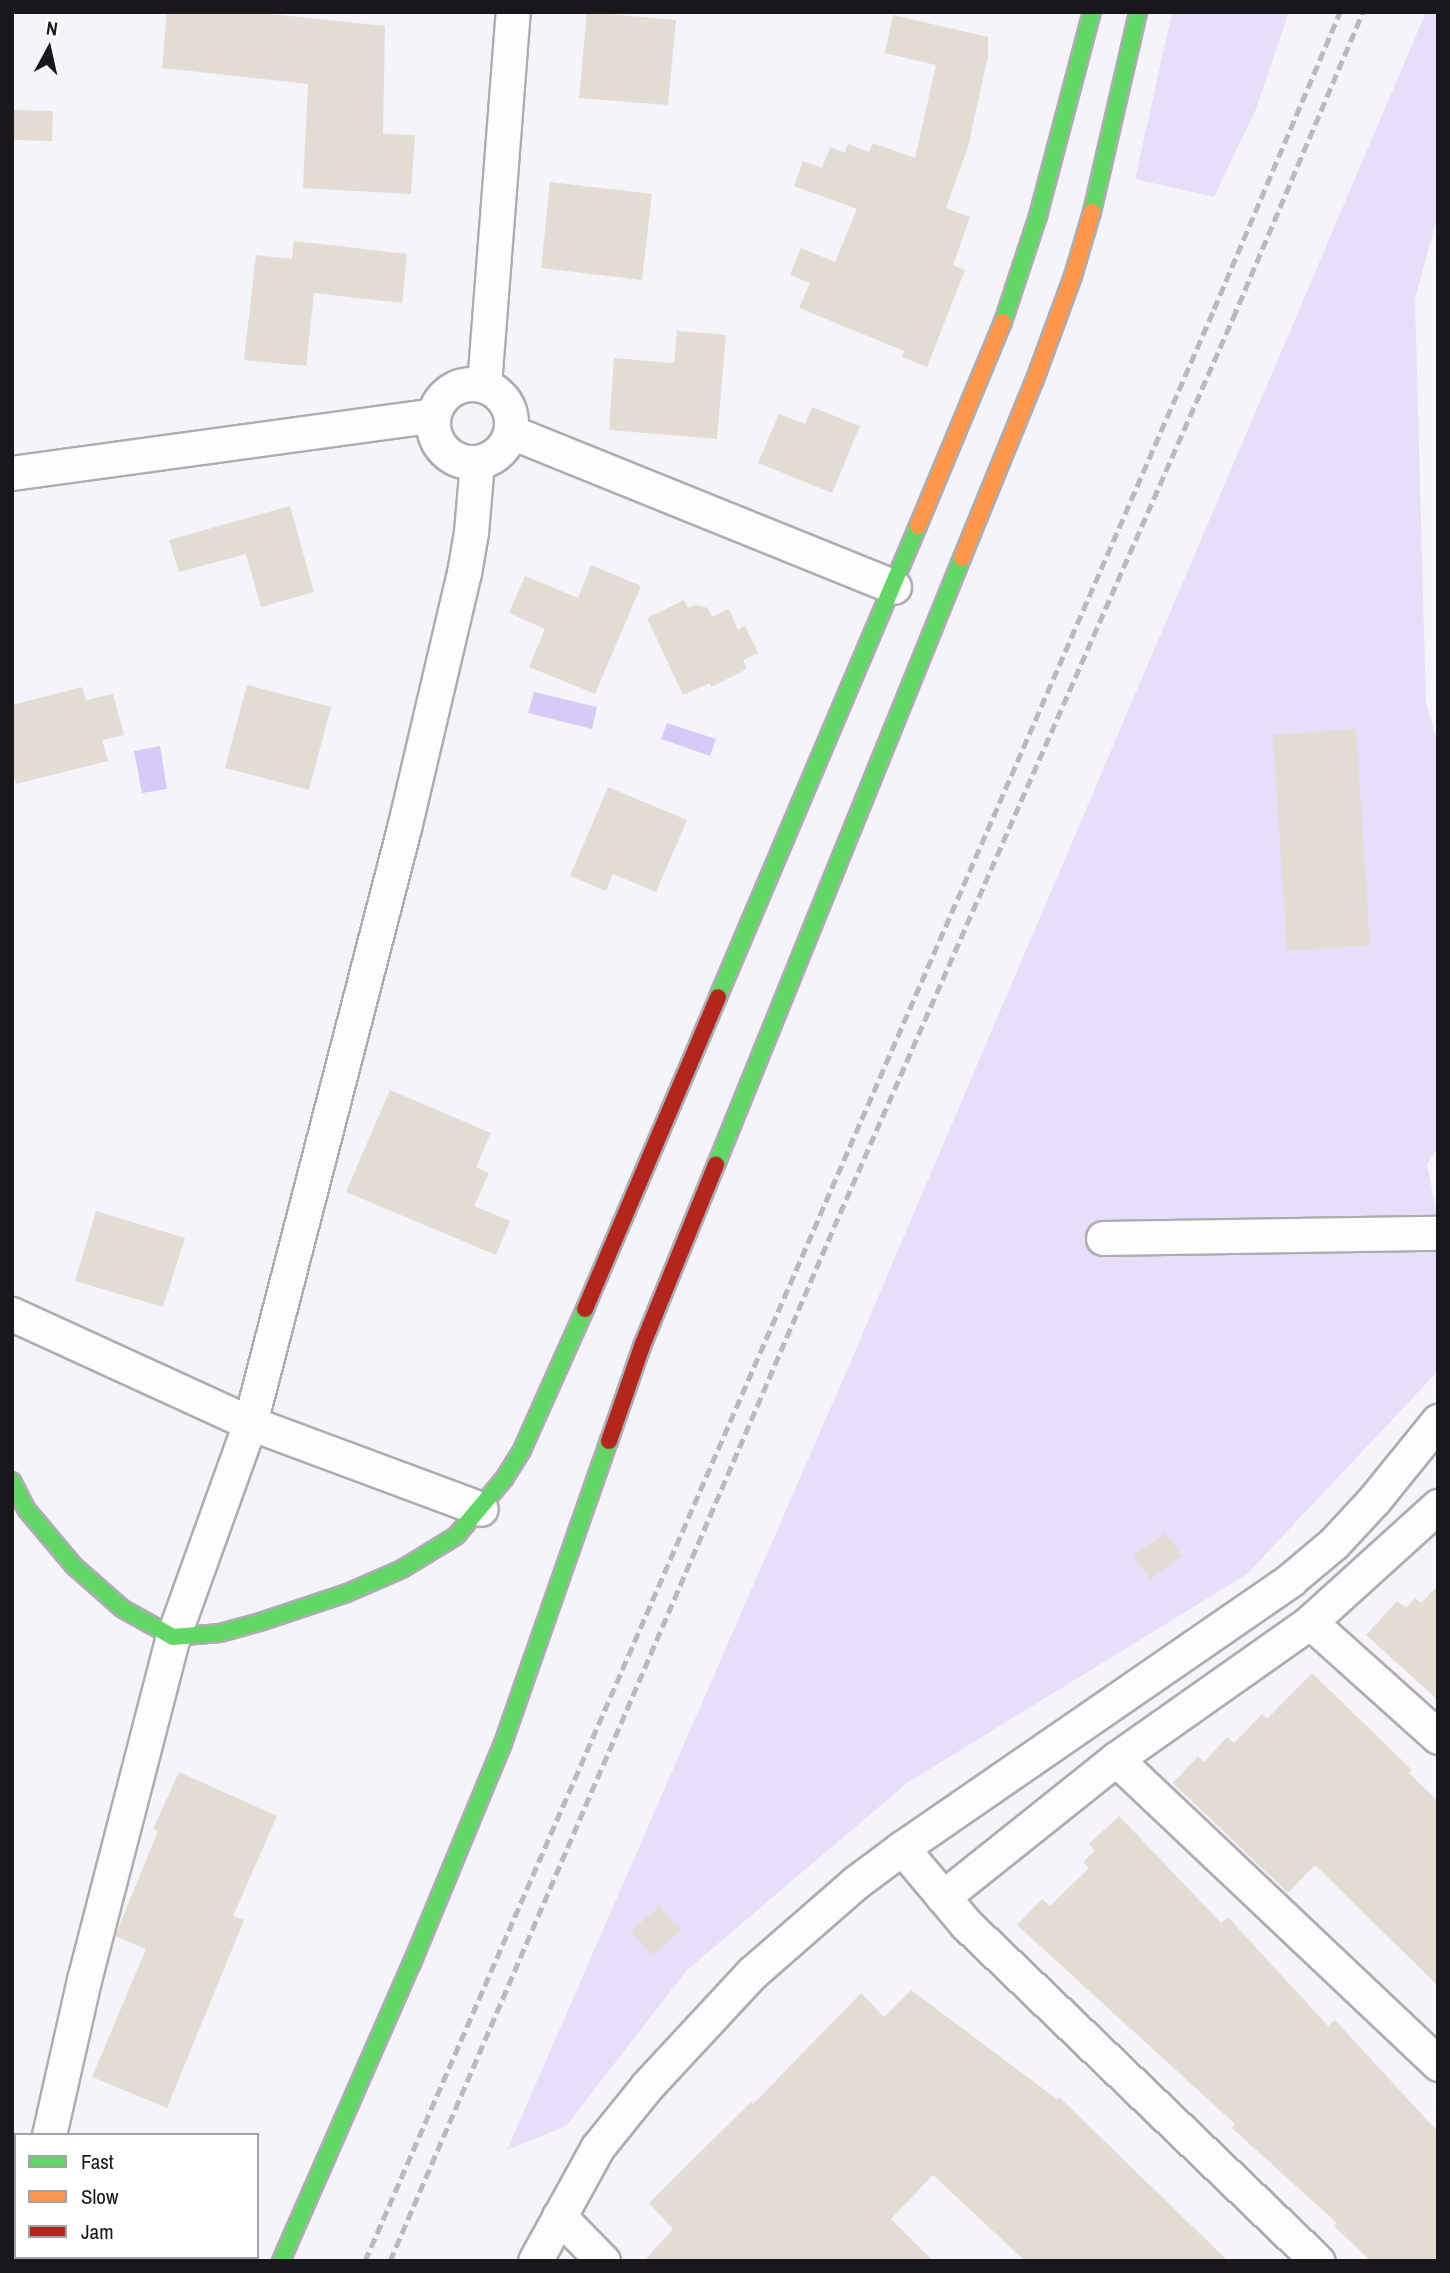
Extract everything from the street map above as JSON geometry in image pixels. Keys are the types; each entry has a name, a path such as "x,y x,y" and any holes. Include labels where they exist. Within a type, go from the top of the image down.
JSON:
{"street":[{"path":"484,385 513,12"},
{"path":"12,1481 26,1509 74,1566 124,1609 173,1637 220,1633 347,1593 413,1563 456,1536 481,1509 522,1450 547,1395 894,587 996,340 1038,216 1092,12"},
{"path":"281,2261 412,1963 502,1746 642,1346 1034,382 1073,276 1095,202 1138,12"},
{"path":"471,383 484,385 497,392 507,403 512,417 511,432 499,452 477,462 453,457 436,439 433,415 447,392 471,383"},
{"path":"12,472 433,415"},
{"path":"511,432 894,587"},
{"path":"49,2133 84,1980 173,1637 250,1423 404,828 464,573 471,532 477,462"},
{"path":"1104,1238 1438,1233"},
{"path":"12,1314 250,1423 481,1509"},
{"path":"535,2261 597,2148 655,2076 752,1973 855,1883 902,1848 1290,1580 1334,1543 1374,1500 1438,1422"},
{"path":"943,1897 1116,1759 1310,1622 1438,1506"},
{"path":"1310,1622 1438,1737"},
{"path":"1116,1759 1438,2064"},
{"path":"902,1848 965,1924 1317,2261"},
{"path":"559,2216 603,2261"}],"shaded area":[{"path":"1172,12 1289,12 1256,109 1214,197 1135,179"},
{"path":"1426,12 1438,12 1438,214 1415,299 1426,703 1438,744 1438,1147 1427,1164 1438,1221 1438,1371 1247,1574 907,1783 687,1970 566,2126 507,2150 844,1377"},
{"path":"534,692 597,707 592,729 528,713"},
{"path":"667,723 716,739 710,756 661,739"},
{"path":"160,746 167,789 142,793 134,751"}],"building":[{"path":"167,12 252,12 385,26 383,134 415,135 411,194 303,188 308,84 162,68"},
{"path":"587,12 676,20 668,105 579,98"},
{"path":"893,15 988,37 988,56 968,147 946,208 970,217 953,265 965,270 927,367 902,357 904,351 799,308 810,283 790,275 801,248 835,262 857,209 794,186 803,161 822,168 830,147 845,153 848,144 869,152 873,143 915,158 936,65 885,53"},
{"path":"12,110 53,111 52,141 12,140"},
{"path":"550,182 652,194 642,280 541,268"},
{"path":"294,241 407,254 402,303 314,293 306,366 244,360 256,255 292,259"},
{"path":"677,331 726,335 717,439 609,430 614,358 674,363"},
{"path":"812,407 860,426 832,493 758,463 779,414 805,424"},
{"path":"290,506 314,592 261,607 246,554 179,572 169,540"},
{"path":"591,565 641,586 595,694 529,667 545,629 509,613 525,576 578,598"},
{"path":"684,600 688,608 695,605 708,608 712,617 729,609 738,630 745,626 758,653 743,660 747,669 711,687 710,683 683,695 647,618"},
{"path":"247,685 331,707 309,790 225,768"},
{"path":"82,687 86,700 113,694 124,735 102,740 108,761 16,784 12,768 12,705"},
{"path":"1356,729 1370,945 1287,951 1273,735"},
{"path":"608,787 687,820 656,892 613,874 606,891 570,876"},
{"path":"390,1090 491,1133 476,1167 489,1173 474,1206 510,1221 496,1255 346,1192"},
{"path":"96,1211 185,1238 163,1307 75,1281"},
{"path":"1165,1533 1182,1556 1150,1579 1133,1556"},
{"path":"1438,1585 1438,1700 1366,1635 1397,1601 1406,1608 1415,1598 1421,1603"},
{"path":"1312,1673 1412,1770 1409,1773 1438,1801 1438,1986 1315,1865 1288,1893 1173,1783 1198,1756 1204,1762 1227,1737 1234,1743 1262,1714 1267,1719"},
{"path":"179,1772 277,1816 233,1916 244,1920 167,2108 92,2077 146,1949 115,1936 158,1831 153,1829"},
{"path":"1119,1816 1221,1923 1228,1917 1328,2026 1335,2020 1438,2132 1438,2261 1371,2261 1334,2226 1337,2223 1232,2128 1235,2124 1017,1925 1042,1899 1050,1906 1089,1868 1083,1862 1095,1851 1089,1844"},
{"path":"659,1906 681,1930 653,1955 631,1932"},
{"path":"911,1990 1057,2099 1059,2097 1228,2261 1025,2261 933,2175 891,2219 933,2261 644,2261 673,2229 649,2203 751,2102 753,2104 861,1993 884,2017"}],"railway":[{"path":"365,2261 1214,309 1340,12"},
{"path":"390,2261 834,1227 1233,318 1363,12"}],"traffic: fast":[{"path":"1003,322 1038,216 1092,12"},
{"path":"1092,212 1138,12"},
{"path":"718,997 918,526"},
{"path":"716,1165 962,558"},
{"path":"12,1481 26,1509 74,1566 123,1609 173,1637 220,1633 260,1622 347,1593 402,1569 456,1536 504,1479 522,1450 585,1309"},
{"path":"281,2261 412,1963 502,1746 609,1441"}],"traffic: slow":[{"path":"962,558 1034,382 1073,276 1092,212"},
{"path":"918,526 1003,322"}],"traffic: jam":[{"path":"585,1309 718,997"},
{"path":"609,1441 642,1346 716,1165"}]}
